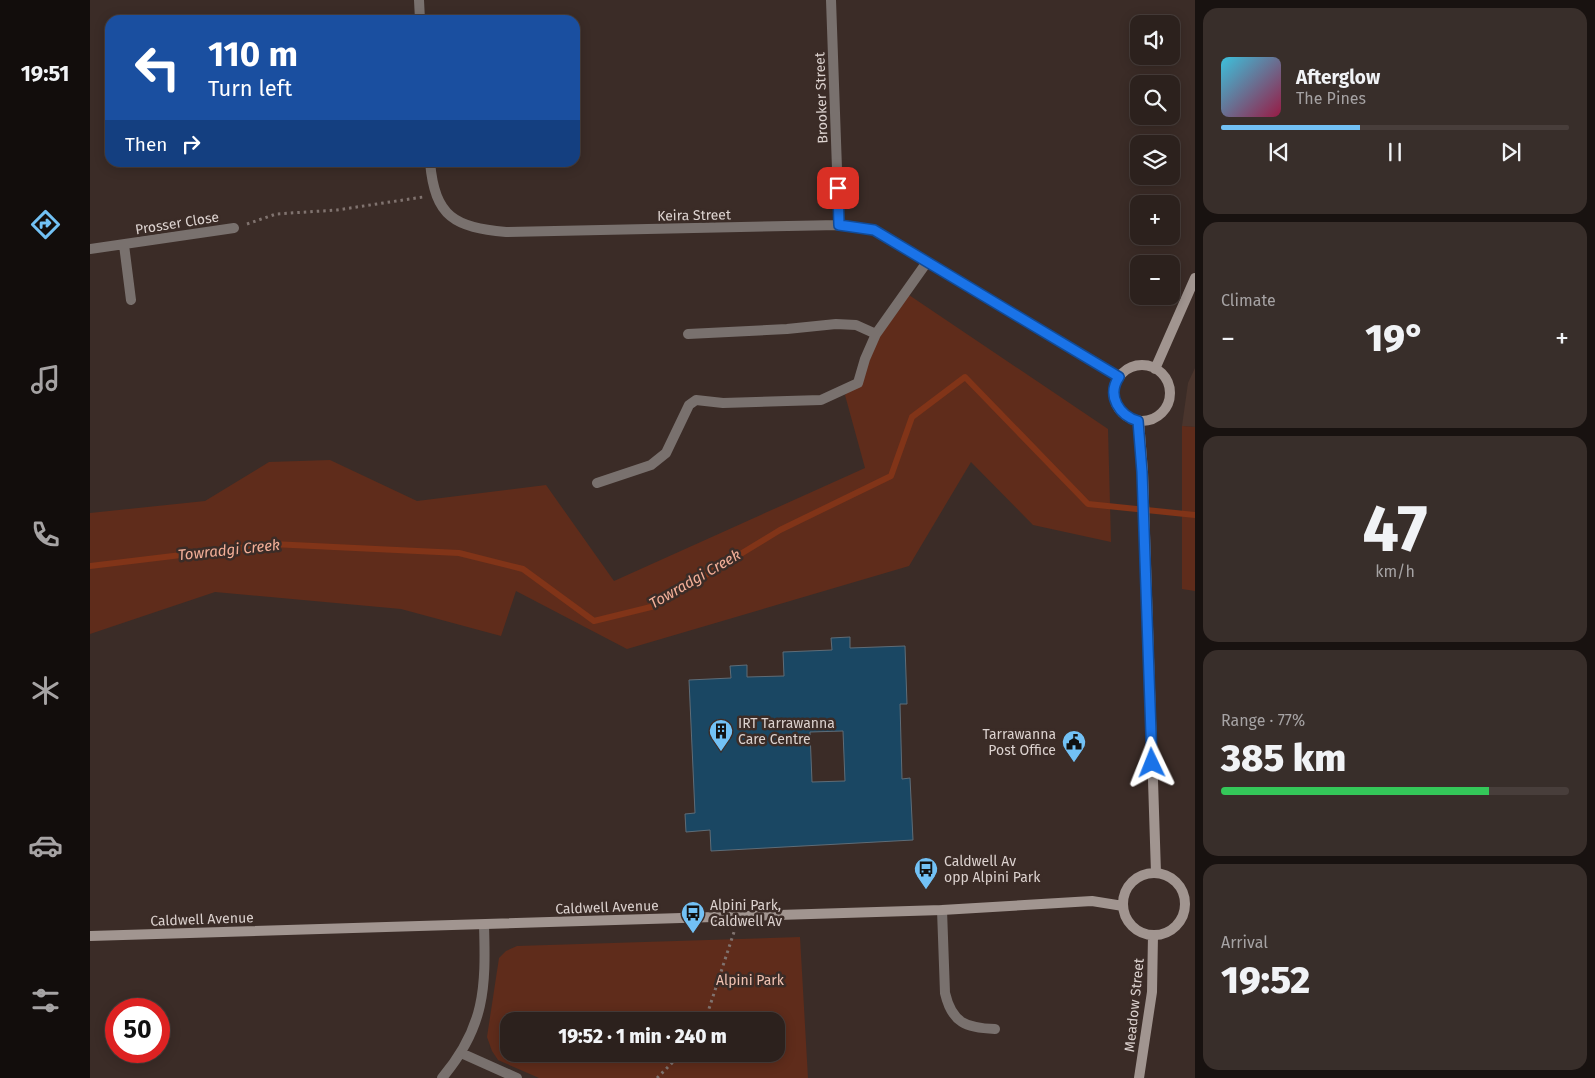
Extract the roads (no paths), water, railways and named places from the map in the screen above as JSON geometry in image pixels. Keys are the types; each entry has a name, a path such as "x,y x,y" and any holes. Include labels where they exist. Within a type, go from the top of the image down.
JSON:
{"main road":[{"path":"1155,369 1195,278"},
{"path":"1138,366 1155,369 1167,383 1168,402 1157,417 1138,421 1130,418 1117,406 1114,389 1119,377 1138,366"},
{"path":"1138,421 1142,472 1156,873"},
{"path":"1156,873 1176,882 1190,901 1178,924 1170,931 1154,935 1135,929 1128,921 1123,906 1126,890 1135,879 1145,874 1156,873"},
{"name":"Caldwell Avenue","path":"90,936 942,910 1092,901 1123,906"},
{"name":"Meadow Street","path":"1139,1078 1152,992 1154,935"}],"street":[{"path":"419,0 420,15"},
{"name":"Brooker Street","path":"831,0 839,225"},
{"name":"Keira Street","path":"431,167 436,195 443,208 454,221 474,229 506,232 839,225 874,230 1119,377"},
{"name":"Prosser Close","path":"90,249 234,228"},
{"name":"Prosser Close","path":"124,245 131,300"},
{"path":"597,483 651,465 666,454 686,410 696,400 723,403 821,400 858,383 865,359 876,334 927,262"},
{"path":"688,334 787,329 836,324 856,325 876,334"},
{"path":"942,910 945,993 948,1005 954,1015 964,1024 974,1028 995,1029"},
{"path":"442,1078 461,1053 475,1026 481,1006 484,983 484,925"},
{"path":"461,1053 517,1078"}],"waterway":[{"name":"Towradgi Creek","path":"90,566 272,544 459,553 523,569 594,621 655,606 780,530 891,476 912,417 965,377 1088,504 1195,515"}],"place":[{"name":"IRT Tarrawanna Care Centre","path":"721,752"},
{"name":"Tarrawanna Post Office","path":"1074,763"},
{"name":"Caldwell Av opp Alpini Park","path":"926,890"},
{"name":"Alpini Park, Caldwell Av","path":"693,934"}],"park label":[{"name":"Alpini Park","path":"750,980"}]}
